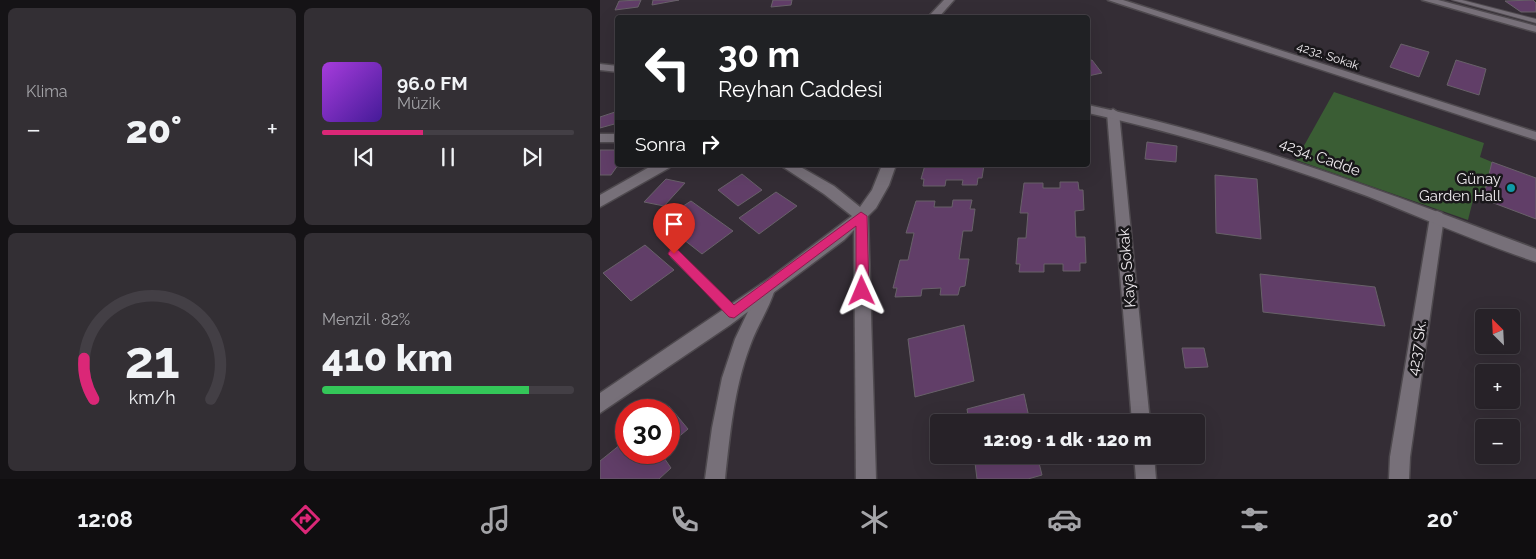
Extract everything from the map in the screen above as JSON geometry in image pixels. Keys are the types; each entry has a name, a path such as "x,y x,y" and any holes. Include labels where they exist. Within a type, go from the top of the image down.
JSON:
{"street":[{"path":"935,15 949,0"},
{"name":"4232. Sokak","path":"1113,0 1536,136"},
{"path":"1427,0 1536,29"},
{"path":"600,67 615,69"},
{"name":"4234. Cadde","path":"1090,109 1208,136 1309,170 1536,256"},
{"name":"Kaya Sokak","path":"1113,114 1140,414"},
{"path":"600,138 615,138"},
{"path":"600,202 661,167"},
{"path":"790,167 829,190 861,216 866,479"},
{"path":"600,404 734,313 861,216 880,189 888,167"},
{"name":"4237 Sk.","path":"1399,479 1400,457 1437,217"},
{"path":"715,479 726,400 741,344 763,304 767,289"},
{"path":"1145,464 1146,479"}],"lane":[{"path":"1455,0 1536,21"},
{"path":"674,254 734,313"}],"green space":[{"path":"1334,92 1484,143 1480,157 1492,162 1483,199 1474,196 1468,220 1296,160"}],"building":[{"path":"641,0 638,7 615,10 619,1"},
{"path":"653,0 679,0 652,5"},
{"path":"773,0 792,0 791,5 771,7"},
{"path":"1533,0 1536,3 1536,12 1521,12 1505,1"},
{"path":"1401,44 1429,52 1419,77 1390,67"},
{"path":"1090,60 1092,60 1102,73 1090,76"},
{"path":"1456,60 1486,69 1479,95 1447,85"},
{"path":"615,112 615,124 600,128 600,117"},
{"path":"1147,142 1177,146 1176,162 1145,159"},
{"path":"600,150 615,150 615,167 617,167 611,175 600,175"},
{"name":"Günay Garden Hall","path":"1492,162 1536,178 1536,219 1483,199"},
{"path":"924,167 984,167 982,178 978,178 977,185 962,185 963,180 946,180 945,186 923,186 924,179 921,179"},
{"path":"742,174 762,190 738,206 718,190"},
{"path":"1215,175 1257,179 1261,239 1216,233"},
{"path":"666,179 685,183 664,206 644,202"},
{"path":"1060,182 1078,182 1079,190 1083,190 1084,210 1075,211 1076,237 1085,237 1086,263 1080,263 1080,271 1063,271 1063,264 1044,264 1044,272 1019,272 1020,264 1016,264 1018,238 1026,238 1028,213 1020,213 1024,183 1043,183 1043,188 1060,188"},
{"path":"776,192 797,206 759,234 739,218"},
{"path":"953,200 972,200 970,209 975,209 972,231 963,231 959,259 969,259 965,286 960,287 958,295 940,295 941,288 922,289 921,296 895,297 897,288 893,288 900,260 908,260 914,233 906,233 916,201 935,201 934,207 952,207"},
{"path":"691,201 733,231 702,254 660,221"},
{"path":"645,245 674,270 631,301 603,273"},
{"path":"1260,274 1375,287 1385,326 1263,312"},
{"path":"964,325 974,381 915,397 908,339"},
{"path":"1182,348 1204,348 1208,367 1185,368"},
{"path":"1024,394 1028,414 968,414 967,409"},
{"path":"680,419 688,429 680,436"},
{"path":"615,449 615,464 668,464 671,468 659,479 600,479 600,461"},
{"path":"975,464 1039,464 1042,475 1028,479 977,479"}],"place":[{"name":"Günay Garden Hall","path":"1511,188"}],"route":[{"path":"674,254 734,313 840,234 861,216 862,291"}]}
